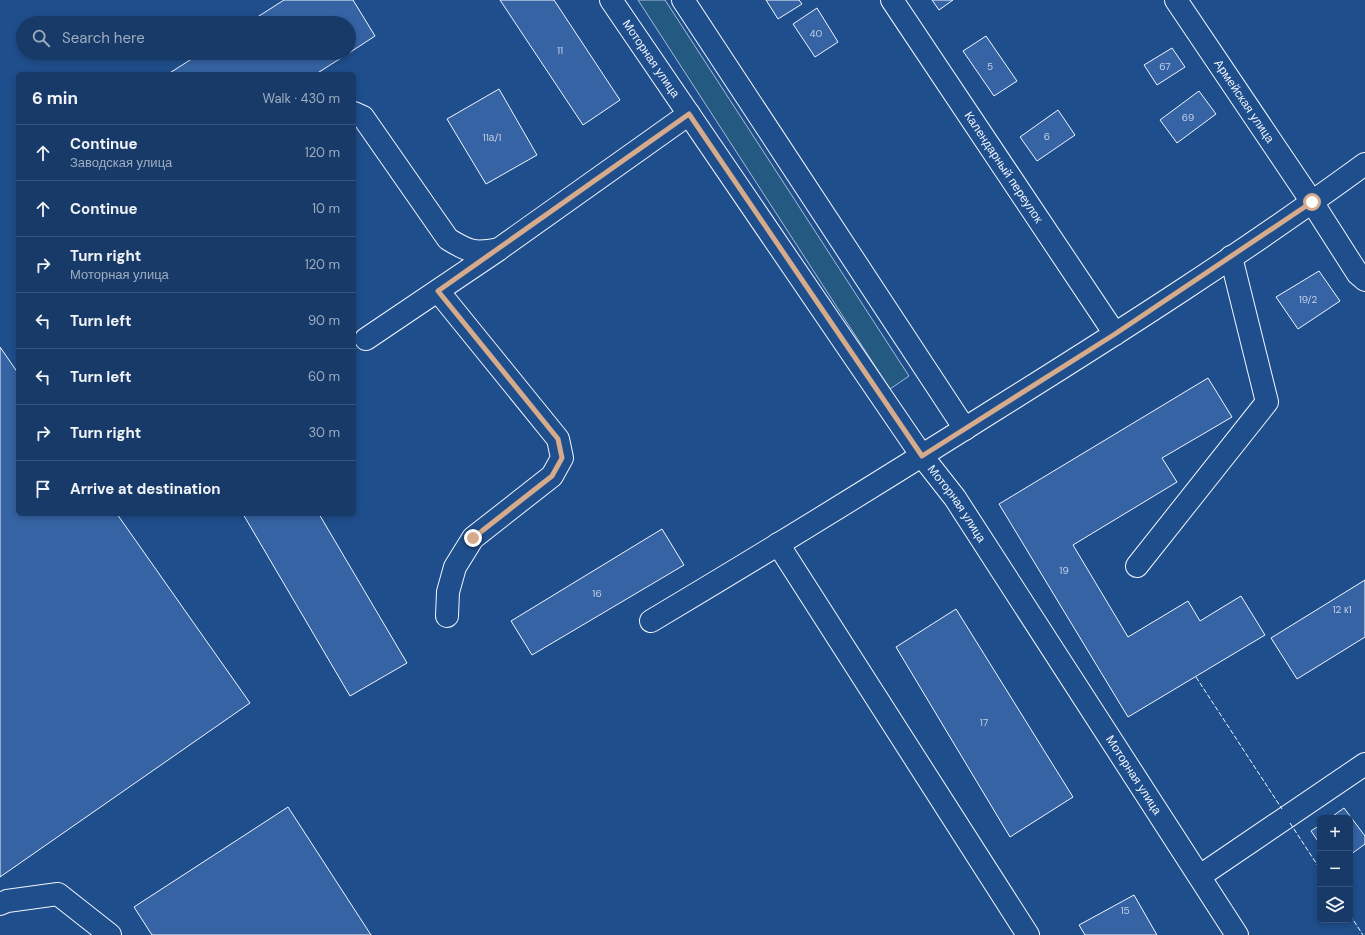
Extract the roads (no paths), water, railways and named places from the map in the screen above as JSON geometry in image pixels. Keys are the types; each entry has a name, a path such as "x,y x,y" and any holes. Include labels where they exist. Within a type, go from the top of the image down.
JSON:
{"street":[{"name":"Моторная улица","path":"612,0 922,456 955,498 1237,935"},
{"path":"683,0 965,428"},
{"name":"Календарный переулок","path":"892,0 1115,334"},
{"name":"Армейская улица","path":"1176,0 1312,202 1358,274 1365,280"},
{"path":"356,114 363,117 448,239 464,249 481,253 499,249"},
{"path":"366,339 499,249 689,114"},
{"path":"651,622 922,456 1115,334 1312,202 1365,164"},
{"path":"1137,566 1267,402 1231,257"},
{"path":"438,291 558,439 562,458 552,476 473,538 455,567 448,592 447,616"},
{"path":"778,544 1028,935"},
{"path":"1200,876 1365,764"},
{"path":"0,904 8,901 58,894 110,935"}]}
